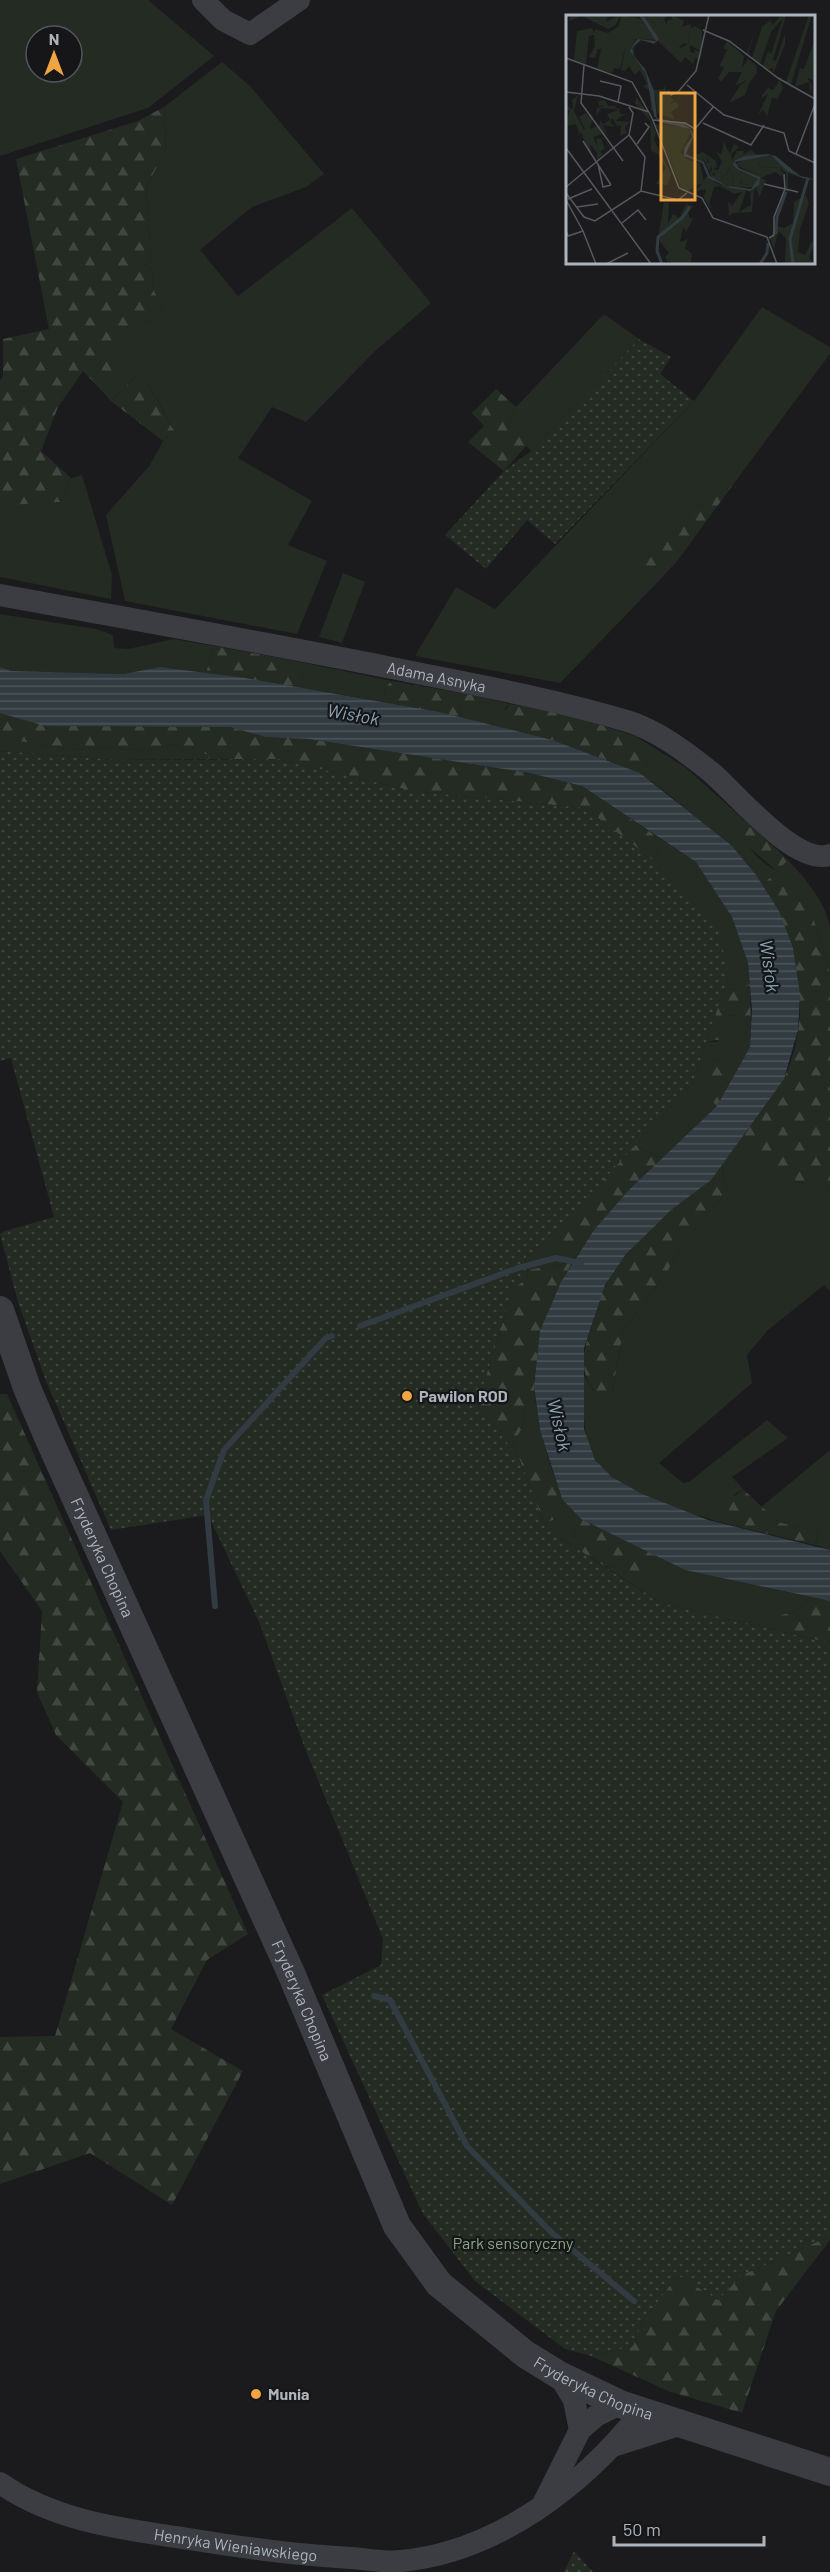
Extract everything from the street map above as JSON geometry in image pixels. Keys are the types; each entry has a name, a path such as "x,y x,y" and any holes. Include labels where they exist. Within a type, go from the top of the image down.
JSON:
{"street":[{"path":"203,0 223,20 250,34 299,0"},
{"name":"Adama Asnyka","path":"0,595 298,650 571,704 649,728 711,772 771,830 806,852 824,857 830,855"},
{"name":"Fryderyka Chopina","path":"0,1310 43,1426 291,1973 397,2226 439,2284 525,2354 559,2375 631,2408 685,2423 830,2472"},
{"path":"559,2375 574,2400 580,2430"},
{"path":"542,2505 580,2430 596,2416 631,2408"},
{"name":"Henryka Wieniawskiego","path":"0,2483 64,2516 122,2528 313,2556 400,2561 461,2548 503,2529 542,2505 583,2476 616,2445 631,2408"},
{"path":"616,2445 685,2423"}],"green space":[{"path":"0,0 148,0 214,56 148,108 0,156"},
{"path":"222,62 250,86 324,174 306,187 252,207 200,250 238,296 352,208 431,303 374,352 306,422 272,407 238,458 312,501 288,545 327,561 297,634 125,601 106,515 150,465 163,441 174,430 153,393 138,374 111,401 102,391 119,366 111,352 138,325 163,313 153,289 146,187 166,150 164,107"},
{"path":"164,107 166,150 146,187 153,288 163,313 138,325 111,352 120,366 102,391 83,371 58,407 41,451 71,478 60,502 7,505 0,491 0,381 3,376 3,339 49,329 16,159 138,121"},
{"path":"762,307 830,347 830,354 732,486 693,510 645,565 654,586 560,683 415,656 456,587 495,609 694,401"},
{"path":"604,314 639,339 531,451 509,426 516,407"},
{"path":"639,339 671,357 660,374 694,401 555,544 527,520 486,569 445,535 504,471 531,451"},
{"path":"138,374 153,393 174,430 163,441 111,401"},
{"path":"496,389 516,407 509,426 527,445 504,471 468,442 484,426 472,413"},
{"path":"82,475 112,575 111,599 0,577 0,491 7,504 60,502 71,478"},
{"path":"732,486 678,560 654,586 644,565 693,510"},
{"path":"343,573 365,582 342,643 319,637"},
{"path":"0,614 96,629 113,635 114,648 128,649 174,639 214,646 206,673 160,667 123,674 11,671 0,667"},
{"path":"214,646 296,661 305,682 317,686 320,691 206,673"},
{"path":"296,661 392,681 386,686 383,702 320,691 317,686 305,682"},
{"path":"392,681 477,696 476,705 462,705 459,718 383,702 386,686"},
{"path":"477,696 510,704 505,708 507,730 459,718 462,705"},
{"path":"510,704 560,712 635,736 635,742 644,749 647,766 640,773 552,740 507,730 504,712"},
{"path":"0,713 93,726 230,727 265,737 309,739 530,773 582,786 653,834 659,847 655,862 585,808 412,791 278,759 209,759 207,754 186,754 181,748 171,744 146,751 107,747 75,750 0,738"},
{"path":"0,735 1,738 75,750 107,747 146,751 171,744 181,748 186,754 207,754 209,759 117,760 0,751"},
{"path":"635,736 685,767 751,826 741,833 744,839 760,860 777,871 762,885 756,875 672,797 640,773 647,766 643,749 635,742"},
{"name":"Park sensoryczny","path":"0,751 117,760 278,759 412,791 585,808 660,865 718,931 729,975 692,1084 556,1231 525,1258 528,1277 513,1289 477,1405 519,1458 546,1529 661,1603 830,1643 830,2236 742,2275 718,2300 678,2275 642,2322 633,2346 591,2356 565,2349 475,2281 423,2214 322,1995 381,1965 383,1939 304,1746 260,1624 208,1515 111,1530 46,1381 18,1302 0,1234 54,1217 11,1058 0,1061"},
{"path":"751,826 788,860 777,871 739,839 741,833"},
{"path":"653,834 696,862 712,886 732,917 748,963 750,984 723,992 729,975 660,865 655,862 659,847"},
{"path":"788,860 807,882 824,908 830,927 830,973 814,920 777,871"},
{"path":"777,871 784,875 814,920 830,973 830,1191 786,1176 756,1150 738,1141 784,1078 793,1054 798,1029 800,1004 793,955 775,907 762,885"},
{"path":"750,984 751,1029 739,1016 727,1015 727,1038 706,1042 723,992"},
{"path":"727,1015 739,1016 751,1029 750,1047 737,1071 714,1059 708,1097 717,1106 667,1156 657,1157 635,1145 692,1084 706,1042 717,1042"},
{"path":"714,1059 737,1071 717,1106 708,1097 707,1077"},
{"path":"738,1141 753,1146 797,1182 830,1191 830,1291 824,1285 767,1331 747,1355 752,1383 659,1463 683,1483 689,1482 767,1420 788,1438 732,1477 744,1490 734,1494 731,1517 739,1527 683,1511 641,1493 607,1472 596,1460 587,1440 584,1407 584,1375 593,1390 612,1393 623,1332 667,1272 684,1242 727,1192 721,1164"},
{"path":"635,1145 657,1157 667,1156 622,1199 583,1247 566,1273 543,1329 535,1374 535,1397 527,1398 522,1428 511,1448 477,1405 513,1289 528,1277 527,1270 573,1262 556,1231"},
{"path":"721,1164 727,1192 684,1242 667,1272 623,1332 612,1393 602,1397 589,1383 584,1358 587,1340 604,1288 635,1244 704,1183"},
{"path":"556,1231 574,1262 527,1270 525,1258"},
{"path":"0,1394 7,1394 248,1934 207,1960 171,2029 243,2071 172,2205 90,2153 0,2184 0,2037 55,2036 123,1802 56,1735 37,1692 42,1611 0,1551"},
{"path":"535,1397 540,1430 552,1470 543,1472 529,1455 519,1458 511,1448 522,1428 527,1398"},
{"path":"830,1450 830,1550 815,1545 818,1532 778,1522 761,1507"},
{"path":"529,1454 543,1472 552,1470 562,1499 564,1515 544,1524 519,1458"},
{"path":"744,1490 778,1522 818,1532 815,1545 739,1527 731,1517 727,1500"},
{"path":"562,1499 581,1519 571,1545 545,1529 544,1524 564,1515"},
{"path":"581,1519 657,1556 645,1569 629,1576 616,1565 606,1567 571,1545"},
{"path":"657,1556 685,1570 810,1597 797,1611 781,1615 775,1630 661,1603 606,1567 616,1565 645,1569"},
{"path":"810,1597 830,1601 830,1643 775,1630 781,1615 797,1611"},
{"path":"830,2236 830,2240 776,2311 742,2413 668,2391 591,2356 633,2346 642,2322 678,2275 718,2300 742,2275"},
{"path":"574,2551 593,2572 564,2572"}],"water":[{"name":"Wisłok","path":"0,667 11,671 123,674 160,667 245,678 439,712 552,740 640,773 732,846 756,875 779,911 793,948 800,994 798,1030 784,1079 711,1180 671,1210 626,1254 605,1285 584,1348 584,1429 595,1460 612,1477 642,1494 708,1520 830,1550 830,1601 685,1570 581,1519 562,1499 540,1430 534,1386 540,1331 561,1282 594,1230 629,1190 717,1106 750,1047 752,1010 748,963 732,917 696,862 582,786 530,773 309,739 265,737 230,727 45,726 0,713"}],"waterway":[{"path":"360,1326 518,1268 556,1258 581,1263"},
{"path":"215,1606 206,1500 224,1450 326,1338 332,1336"},
{"path":"374,1996 390,2000 467,2146 552,2233 634,2301"}],"place":[{"name":"Pawilon ROD","path":"407,1396"},
{"name":"Munia","path":"256,2394"}]}
